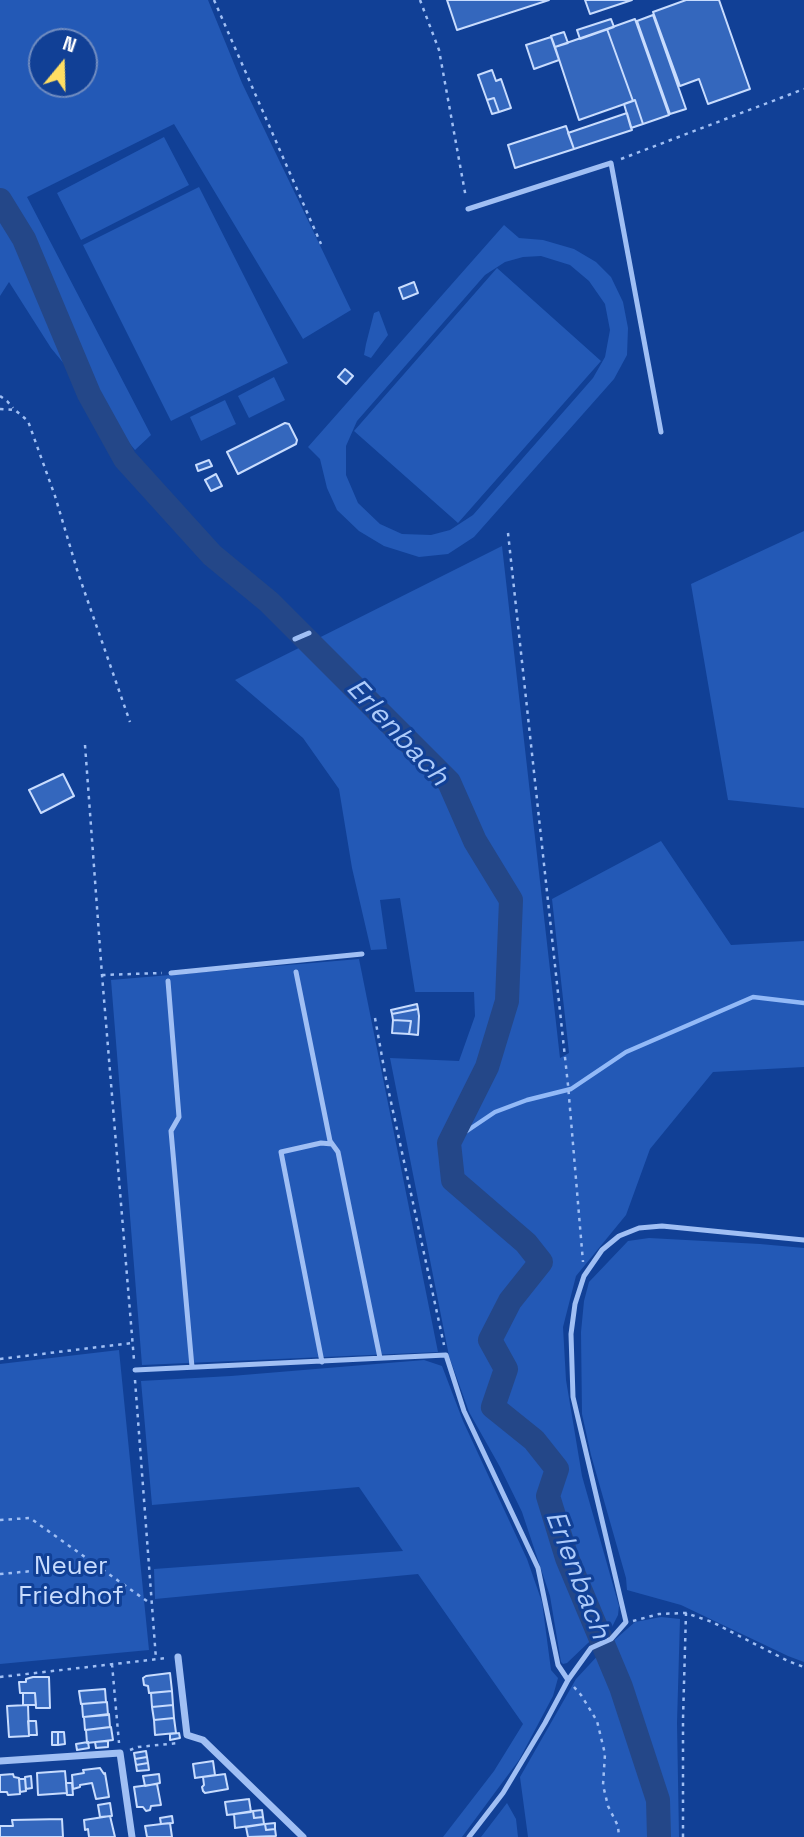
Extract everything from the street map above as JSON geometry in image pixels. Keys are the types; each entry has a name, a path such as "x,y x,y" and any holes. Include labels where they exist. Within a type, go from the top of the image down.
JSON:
{"street":[{"path":"178,1657 187,1735 203,1740 303,1837"},
{"path":"0,1761 120,1753 132,1837"}],"lane":[{"path":"468,209 611,163 661,432"},
{"path":"295,639 309,633"},
{"path":"171,973 362,954"},
{"path":"296,972 332,1144 338,1152 380,1358"},
{"path":"168,981 179,1117 171,1131 192,1367"},
{"path":"322,1362 281,1152 321,1143 332,1144"},
{"path":"469,1837 503,1793 568,1680 590,1648 611,1639 626,1622 573,1397 571,1334 575,1304 584,1276 602,1250 619,1236 639,1228 662,1226 804,1240"},
{"path":"135,1370 446,1355 464,1411 538,1568 558,1665 568,1680"}],"path":[{"path":"214,0 321,244"},
{"path":"421,0 439,50 468,209"},
{"path":"611,163 804,89"},
{"path":"0,396 28,421 130,722"},
{"path":"0,409 15,410"},
{"path":"508,533 569,1091 584,1276"},
{"path":"85,745 156,1659"},
{"path":"102,975 171,973"},
{"path":"376,1018 386,1079 446,1355"},
{"path":"0,1359 133,1343"},
{"path":"0,1520 30,1518 151,1604"},
{"path":"0,1574 97,1565"},
{"path":"626,1622 686,1613 712,1622 804,1667"},
{"path":"683,1837 686,1613"},
{"path":"0,1677 178,1657"},
{"path":"112,1664 120,1753 186,1742 187,1735"},
{"path":"568,1680 597,1721 605,1754 603,1785 608,1806 618,1826 619,1837"}],"green space":[{"path":"0,0 208,0 242,83 351,310 303,339 174,124 27,197 151,435 135,450 51,348 9,282 0,296"},
{"path":"164,137 189,185 81,240 57,193"},
{"path":"199,187 288,363 171,421 83,245"},
{"path":"504,225 519,238 543,240 574,249 596,262 611,277 623,302 628,328 627,355 614,379 474,537 448,554 419,557 384,546 359,531 337,510 327,488 320,459 308,447","holes":["541,256 570,265 589,281 605,304 610,330 605,357 593,378 473,515 450,530 431,535 402,534 380,524 358,503 346,475 346,446 357,421 485,275 505,262 523,257"]},
{"path":"497,268 601,361 458,523 354,431"},
{"path":"379,311 388,335 371,358 364,355 374,313"},
{"path":"274,377 285,400 249,418 238,396"},
{"path":"225,400 236,424 201,441 190,417"},
{"path":"804,531 804,808 728,800 691,584"},
{"path":"502,546 560,1058 569,1053 552,899 661,841 731,945 804,941 804,1067 713,1072 650,1149 626,1215 576,1276 563,1327 566,1380 582,1476 619,1606 612,1627 563,1664 550,1596 522,1512 469,1412 449,1356 390,1058 459,1061 475,1016 474,992 415,992 400,898 380,900 387,949 371,950 352,868 339,789 303,738 235,680"},
{"path":"359,959 438,1352 142,1365 111,980"},
{"path":"649,1238 804,1248 804,1662 681,1605 627,1590 582,1414 581,1332 589,1282 628,1241"},
{"name":"Neuer Friedhof","path":"119,1350 149,1650 0,1664 0,1364"},
{"path":"424,1360 442,1366 463,1421 527,1559 542,1602 551,1670 558,1678 553,1696 519,1760 462,1837 443,1837 494,1771 523,1724 418,1574 155,1599 154,1569 403,1551 359,1487 152,1505 141,1381"},
{"path":"661,1617 680,1619 677,1723 679,1837 528,1837 520,1777 576,1679 635,1622"},
{"path":"507,1803 516,1819 518,1837 481,1837"}],"building":[{"path":"447,0 549,0 457,30"},
{"path":"585,0 632,0 590,14"},
{"path":"686,0 719,0 750,89 708,104 699,79 680,86 653,12"},
{"path":"653,15 686,109 670,114 637,21"},
{"path":"611,19 614,27 580,39 577,30"},
{"path":"635,19 669,115 643,124 607,29"},
{"path":"607,29 633,101 579,120 555,47"},
{"path":"564,32 568,43 555,47 551,36"},
{"path":"551,37 559,60 534,69 526,45"},
{"path":"492,70 496,81 501,79 511,108 499,112 494,98 487,100 478,75"},
{"path":"494,98 499,112 492,114 487,100"},
{"path":"635,100 643,124 631,128 624,104"},
{"path":"627,113 632,130 574,149 568,133"},
{"path":"566,126 574,149 515,168 508,145"},
{"path":"414,282 418,293 403,299 399,288"},
{"path":"345,369 353,376 346,384 338,377"},
{"path":"285,423 289,424 297,440 296,444 238,474 227,452"},
{"path":"209,460 212,466 198,471 196,465"},
{"path":"216,474 222,486 211,491 205,480"},
{"path":"63,774 74,796 41,813 29,790"},
{"path":"417,1004 418,1009 392,1014 391,1010"},
{"path":"418,1009 418,1035 409,1034 411,1021 393,1020 392,1014"},
{"path":"393,1020 411,1021 409,1034 392,1033"},
{"path":"170,1673 172,1691 149,1693 143,1678"},
{"path":"49,1677 50,1708 36,1708 35,1693 20,1693 19,1682 26,1682 26,1679"},
{"path":"105,1689 106,1702 81,1704 79,1691"},
{"path":"172,1691 173,1705 152,1707 151,1693"},
{"path":"23,1693 35,1693 36,1705 23,1705"},
{"path":"107,1702 108,1715 83,1717 82,1704"},
{"path":"28,1705 29,1736 9,1737 7,1706"},
{"path":"173,1705 174,1718 154,1720 152,1707"},
{"path":"109,1714 110,1727 85,1730 84,1717"},
{"path":"174,1718 176,1733 155,1735 154,1720"},
{"path":"28,1721 36,1721 37,1735 29,1735"},
{"path":"111,1727 113,1740 87,1743 86,1730"},
{"path":"52,1732 58,1732 58,1745 52,1745"},
{"path":"58,1732 64,1732 65,1744 58,1745"},
{"path":"179,1733 180,1738 170,1740 170,1734"},
{"path":"108,1741 108,1747 96,1748 95,1742"},
{"path":"88,1742 89,1748 77,1750 76,1744"},
{"path":"146,1751 147,1757 135,1759 134,1753"},
{"path":"147,1757 148,1763 136,1765 135,1759"},
{"path":"213,1761 215,1775 195,1778 193,1764"},
{"path":"148,1763 149,1770 137,1771 136,1765"},
{"path":"100,1768 105,1773 109,1797 96,1799 92,1783 73,1789 72,1775 84,1773 83,1770"},
{"path":"65,1771 67,1793 38,1795 37,1773"},
{"path":"13,1774 19,1778 20,1794 8,1795 7,1792 0,1792 0,1775"},
{"path":"159,1774 160,1783 145,1786 143,1776"},
{"path":"225,1774 228,1789 205,1793 203,1791 203,1777"},
{"path":"31,1776 32,1788 26,1789 25,1777"},
{"path":"19,1779 25,1779 26,1791 20,1792"},
{"path":"66,1783 72,1783 73,1795 67,1795"},
{"path":"157,1784 161,1805 151,1806 150,1810 146,1811 143,1807 137,1807 134,1787"},
{"path":"249,1799 251,1812 227,1815 225,1802"},
{"path":"110,1803 112,1816 100,1817 98,1805"},
{"path":"262,1810 263,1817 254,1818 253,1811"},
{"path":"253,1811 254,1818 263,1817 264,1824 235,1828 234,1814"},
{"path":"110,1816 115,1837 89,1837 84,1820"},
{"path":"172,1816 173,1823 161,1824 160,1818"},
{"path":"62,1819 63,1837 0,1837 0,1826 13,1826 12,1820"},
{"path":"170,1823 172,1837 147,1837 145,1826"},
{"path":"275,1823 275,1829 266,1830 265,1824"},
{"path":"265,1824 266,1830 275,1829 276,1836 248,1837 246,1827"}],"waterway":[{"name":"Erlenbach","path":"0,200 24,239 89,394 125,459 212,555 269,602 449,782 475,841 511,900 507,1001 487,1067 449,1143 453,1180 526,1243 541,1262 510,1301 490,1340 506,1369 493,1407 534,1440 557,1469 548,1496 567,1558 621,1687 658,1800 659,1837"},
{"path":"449,1143 495,1112 527,1100 571,1089 626,1052 753,997 804,1003"}]}
